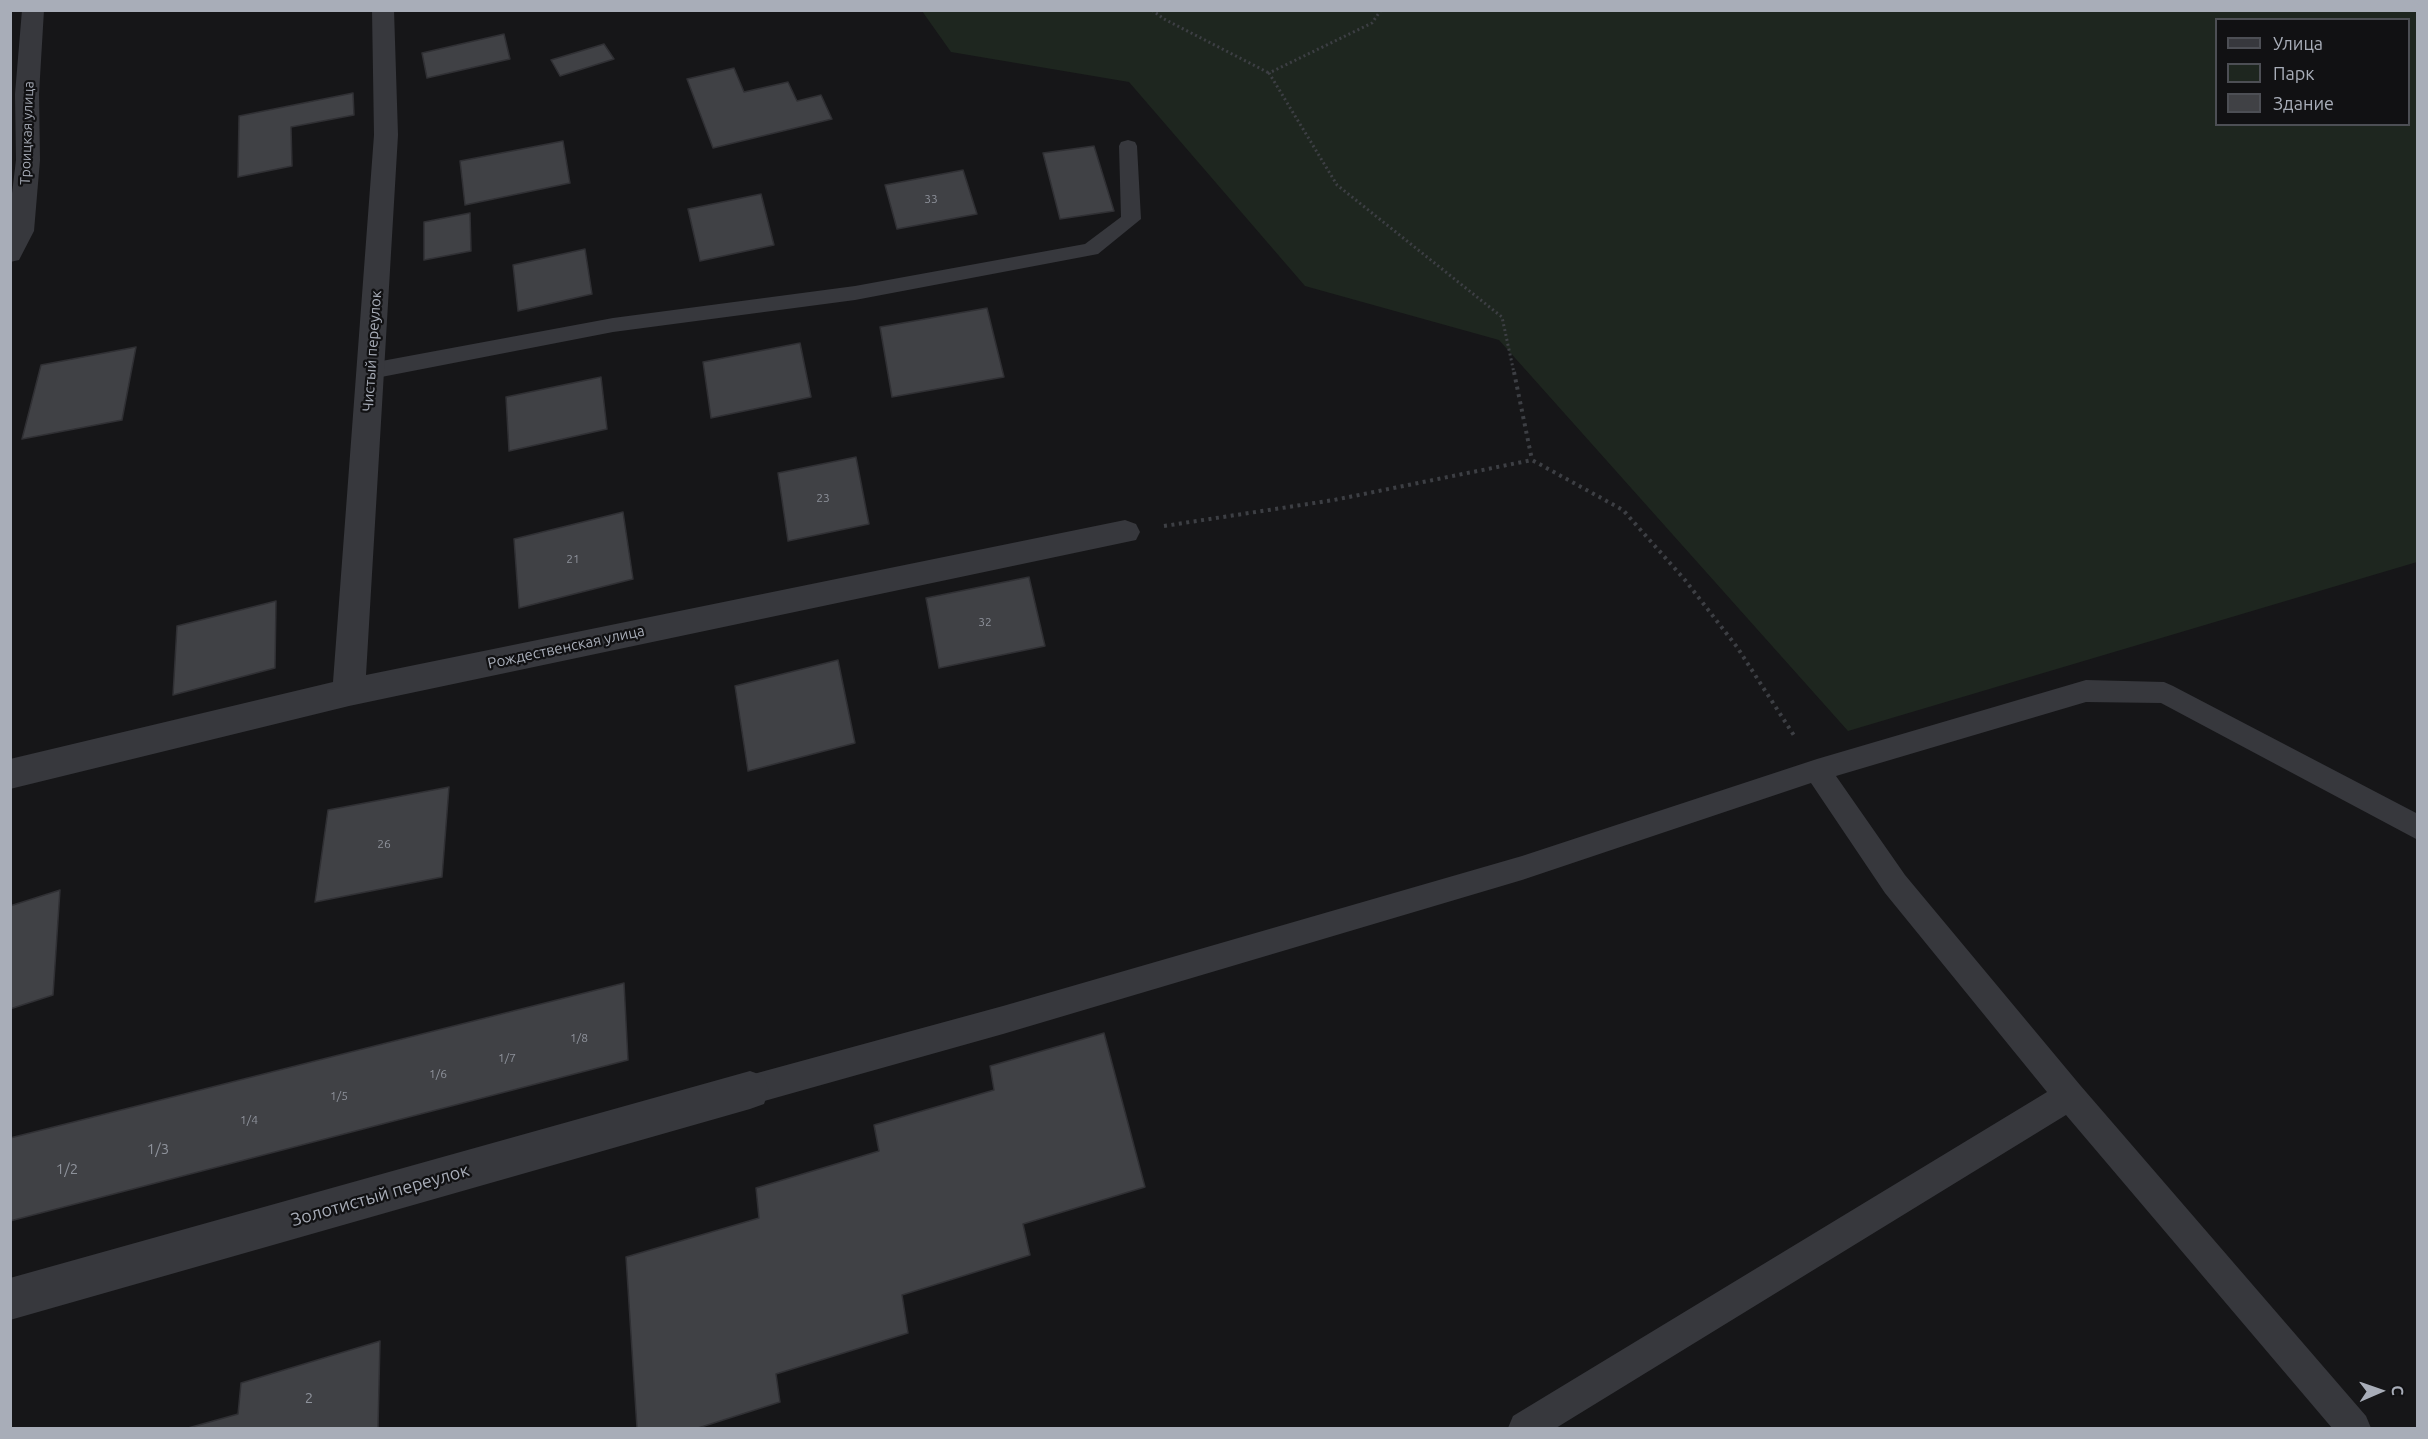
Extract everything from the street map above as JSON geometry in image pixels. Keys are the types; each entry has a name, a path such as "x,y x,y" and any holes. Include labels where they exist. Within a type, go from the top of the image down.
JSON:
{"street":[{"name":"Троицкая улица","path":"10,254 21,231 28,160 27,94 33,10"},
{"name":"Чистый переулок","path":"349,692 386,135 383,10"},
{"name":"Рождественская улица","path":"10,774 349,692 1125,532"},
{"name":"Золотистый переулок","path":"10,1299 750,1090"}],"lane":[{"path":"371,371 613,325 855,293 1091,249 1131,219 1128,146"},
{"path":"750,1090 1003,1020 1522,868 1817,770 2086,691 2164,693 2418,828"},
{"path":"1817,770 1895,884 2069,1096 2354,1428"},
{"path":"1525,1428 2069,1096"}],"path":[{"path":"1152,10 1164,19 1269,73 1337,185 1502,317 1532,460"},
{"path":"1269,73 1372,23 1381,10"},
{"path":"1125,532 1334,500 1532,460 1623,510 1685,580 1737,647 1817,770"}],"green space":[{"path":"922,11 2417,11 2417,562 1848,731 1499,340 1305,286 1129,82 951,52"}],"building":[{"path":"504,34 510,59 427,78 422,53"},
{"path":"604,44 614,59 560,76 551,60"},
{"path":"734,68 744,92 788,82 797,101 821,95 832,119 713,148 687,79"},
{"path":"353,93 354,115 291,127 292,166 238,177 239,116"},
{"path":"563,141 570,183 465,205 460,161"},
{"path":"1094,146 1114,211 1060,219 1043,153"},
{"path":"963,170 977,214 897,229 885,185"},
{"path":"761,194 774,245 700,261 688,209"},
{"path":"470,213 471,251 424,260 424,222"},
{"path":"585,249 592,294 518,311 513,265"},
{"path":"987,308 1004,377 892,397 880,327"},
{"path":"800,343 811,397 711,418 703,362"},
{"path":"136,347 122,420 22,439 41,365"},
{"path":"601,377 607,429 509,451 506,397"},
{"path":"856,457 869,524 788,541 778,473"},
{"path":"623,512 633,579 519,608 514,539"},
{"path":"1029,577 1045,646 939,668 926,598"},
{"path":"276,601 275,668 173,695 177,626"},
{"path":"838,660 855,743 748,771 735,686"},
{"path":"449,787 442,877 315,902 328,810"},
{"path":"60,890 53,995 10,1009 10,906"},
{"path":"624,983 628,1060 10,1221 10,1138"},
{"path":"1104,1033 1145,1187 1023,1224 1030,1255 902,1295 908,1333 776,1374 780,1402 698,1428 637,1428 626,1257 759,1218 756,1188 879,1151 874,1125 994,1090 990,1066"},
{"path":"380,1341 378,1428 188,1428 238,1414 241,1383"}]}
